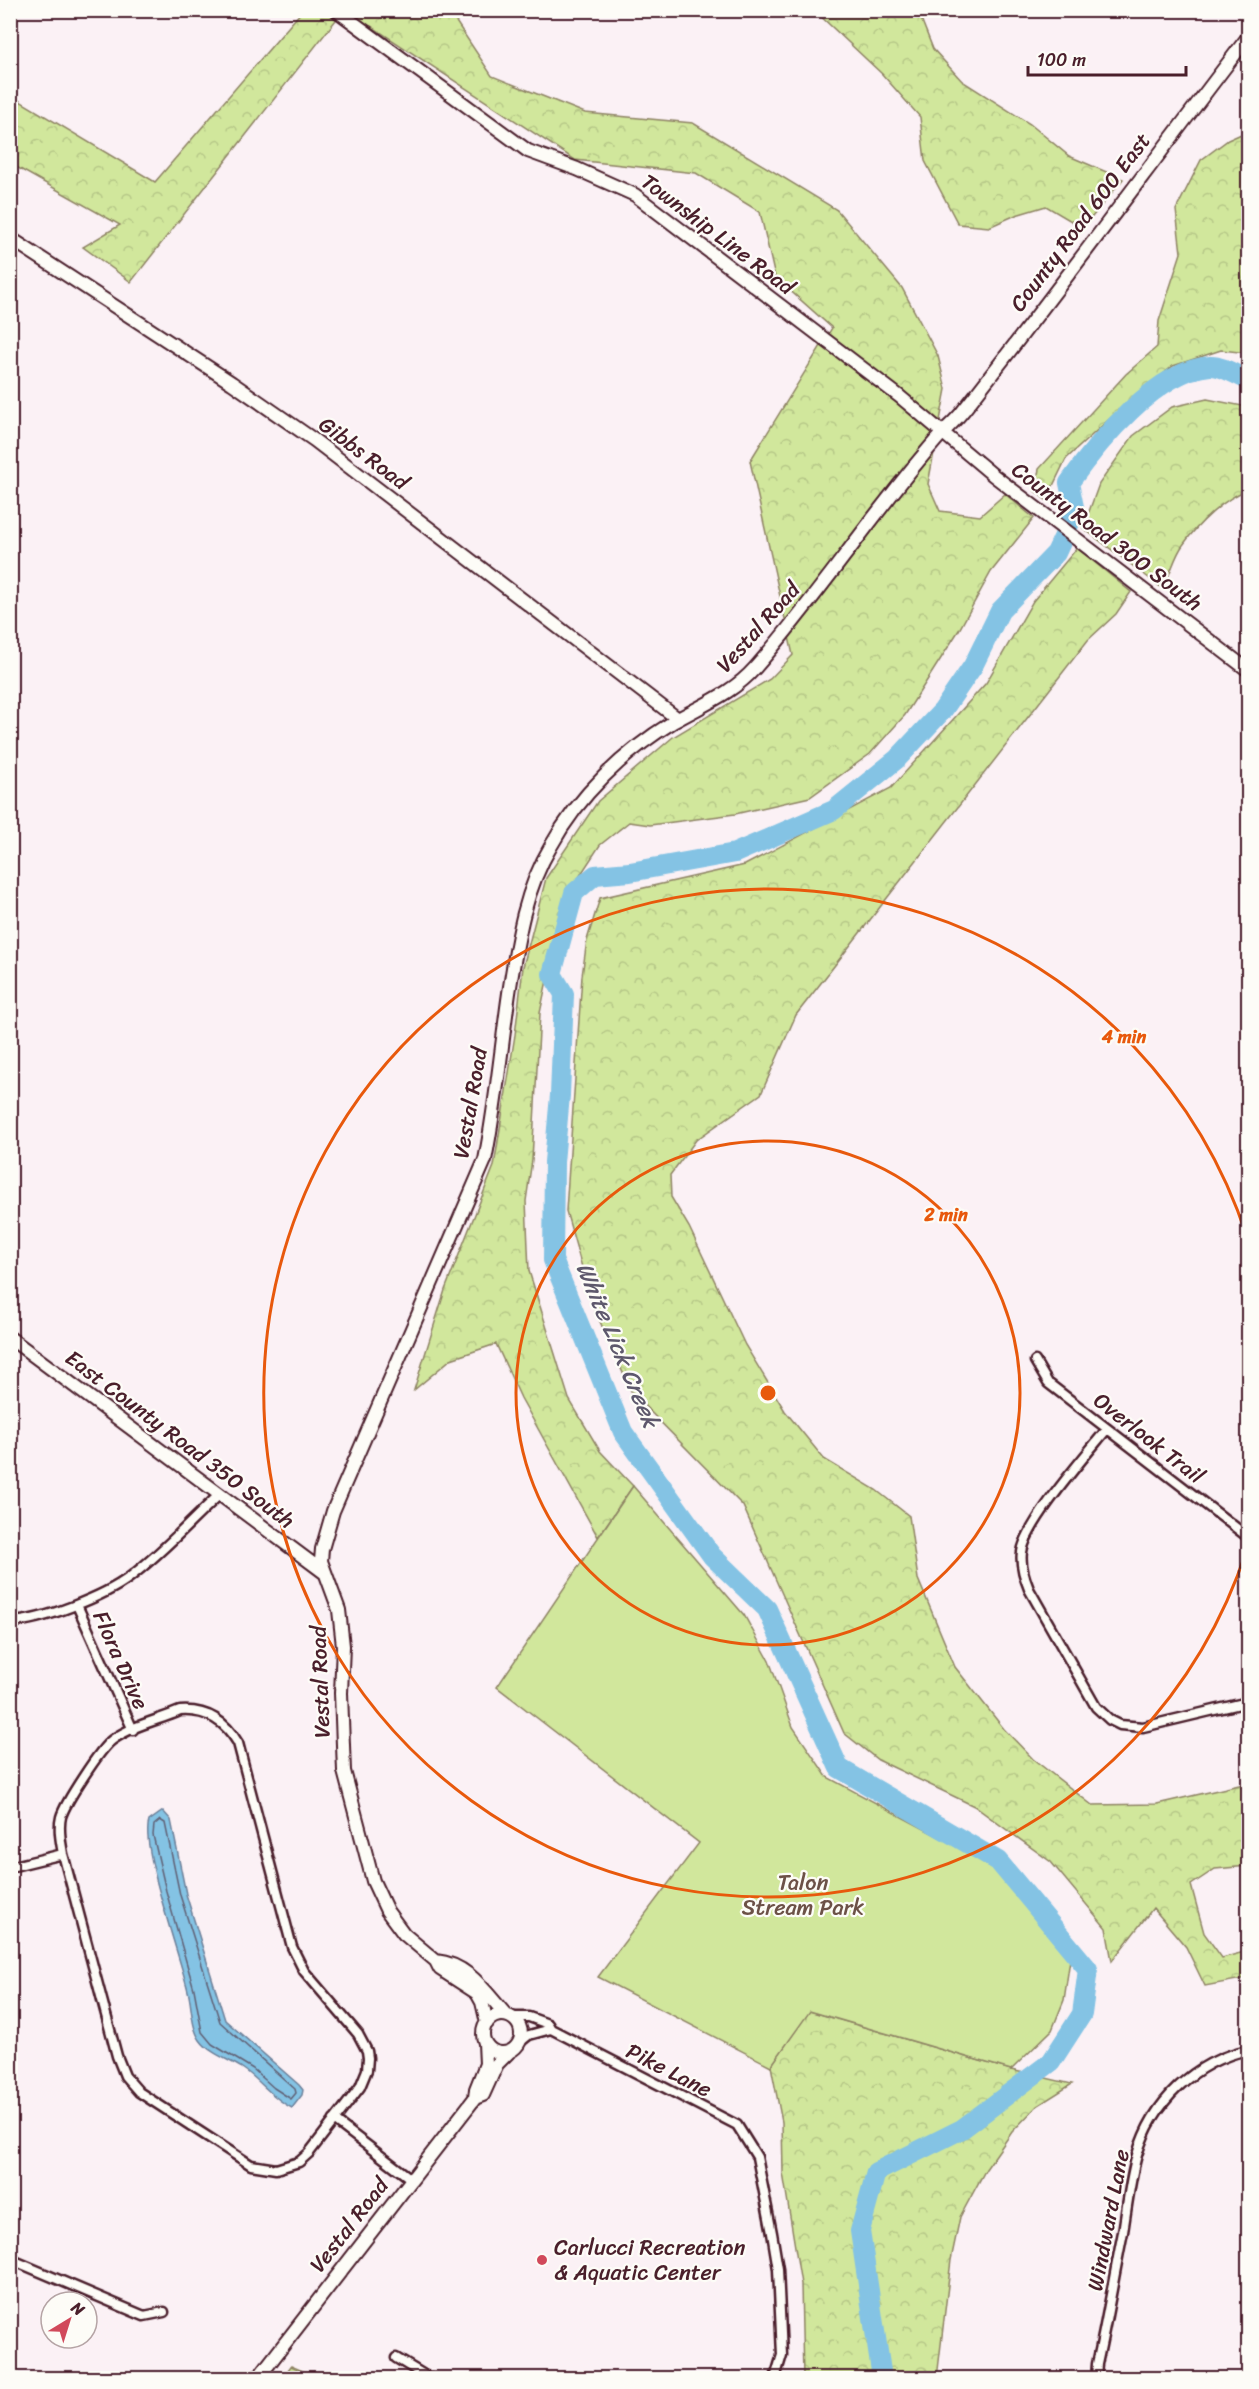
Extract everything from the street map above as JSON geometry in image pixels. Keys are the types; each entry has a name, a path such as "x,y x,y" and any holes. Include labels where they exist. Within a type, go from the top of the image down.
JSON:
{"street":[{"name":"Township Line Road","path":"336,10 528,151 577,169 635,195 944,432"},
{"name":"County Road 600 East","path":"944,432 960,415 1248,37"},
{"name":"Gibbs Road","path":"10,238 232,383 314,440 678,719"},
{"name":"County Road 300 South","path":"944,432 993,475 1248,670"},
{"name":"Vestal Road","path":"487,2023 482,2002 477,1993 440,1969 436,1961 404,1934 387,1911 373,1881 344,1771 341,1692 343,1646 339,1611 321,1561 322,1549 333,1511 485,1160 494,1115 498,1066 516,945 526,904 550,847 566,821 596,784 632,751 678,719 722,696 748,676 944,432"},
{"name":"East County Road 350 South","path":"10,1338 325,1573"},
{"name":"Overlook Trail","path":"1035,1361 1048,1383 1248,1537"},
{"path":"1107,1429 1028,1533 1021,1560 1024,1578 1029,1589 1089,1696 1110,1720 1130,1727 1143,1726 1248,1702"},
{"path":"10,1622 25,1622 77,1605 132,1576 219,1495"},
{"name":"Flora Drive","path":"77,1605 132,1730"},
{"path":"180,1711 199,1712 220,1721 231,1731 238,1743 292,1947 304,1971 358,2034 367,2051 367,2070 364,2081 309,2153 299,2162 276,2169 263,2169 251,2164 144,2096 131,2085 117,2056 63,1854 60,1832 65,1807 111,1741 180,1711"},
{"path":"10,1868 63,1854"},
{"name":"Vestal Road","path":"436,1961 445,1962 477,1980 509,2016"},
{"path":"519,2043 522,2034 520,2027 509,2016 494,2016 487,2023 483,2032 485,2043 494,2052 509,2052 529,2035 551,2029"},
{"name":"Pike Lane","path":"509,2016 533,2018 548,2024 551,2029 737,2125 757,2157 778,2270 782,2355 775,2379"},
{"name":"Vestal Road","path":"475,2098 476,2089 486,2064 485,2043"},
{"name":"Windward Lane","path":"1096,2379 1137,2156 1151,2121 1173,2091 1197,2071 1233,2053 1248,2050"},
{"name":"Vestal Road","path":"258,2379 475,2098 483,2095 497,2064 509,2052"},
{"path":"334,2120 411,2179"},
{"path":"10,2259 144,2316 164,2312"},
{"path":"396,2358 429,2379"}],"green space":[{"path":"302,11 449,11 492,76 585,113 693,123 837,210 902,288 938,356 946,389 928,484 940,511 980,516 1005,494 1034,518 991,572 959,630 905,715 870,754 810,797 735,814 650,825 629,822 600,845 564,900 540,1013 532,1160 526,1201 529,1271 569,1399 600,1451 633,1486 598,1537 521,1398 496,1344 451,1359 414,1390 445,1290 494,1166 515,1035 523,967 546,878 598,801 673,737 770,679 793,655 750,461 832,328 775,277 760,212 696,173 575,160 371,26 353,26 339,16 131,282 83,247 120,225 11,164 10,95 155,182"},
{"path":"815,11 918,11 933,49 962,81 1030,124 1069,156 1123,179 1083,228 1046,206 1016,215 989,227 958,224 925,161 920,117 882,74"},
{"path":"1248,131 1248,353 1221,350 1173,366 1118,411 1066,459 1046,500 1035,491 1039,469 1126,374 1157,347 1159,321 1181,253 1176,210 1201,160 1228,140"},
{"path":"1207,399 1248,407 1248,490 1221,505 1196,529 1180,550 1162,588 1083,528 1099,484 1133,436 1172,407"},
{"path":"1077,548 1131,592 1116,614 1088,640 796,1015 761,1094 696,1140 670,1175 671,1197 689,1227 745,1345 785,1411 824,1459 876,1490 909,1516 918,1579 955,1667 1004,1729 1033,1759 1092,1805 1157,1804 1248,1783 1248,1866 1215,1869 1191,1885 1204,1933 1222,1958 1248,1951 1248,1978 1205,1986 1186,1947 1153,1908 1112,1961 1106,1928 1051,1862 974,1806 878,1760 844,1733 743,1506 632,1393 593,1306 566,1211 582,976 587,940 600,898 745,865 891,788 986,683 1033,601"},
{"name":"Talon Stream Park","path":"633,1486 744,1615 769,1660 793,1727 827,1777 992,1865 1070,1959 1064,2000 1052,2030 1011,2070 810,2011 771,2066 598,1977 699,1843 497,1687"},
{"path":"809,2011 1011,2070 1072,2084 1037,2106 1012,2132 986,2169 960,2217 951,2260 937,2378 803,2378 801,2284 783,2173 782,2122 771,2066"},
{"path":"291,2366 319,2378 282,2378"}],"water":[{"path":"163,1811 171,1820 186,1894 225,2020 303,2090 292,2108 279,2100 242,2068 209,2049 197,2035 188,1991 150,1854 149,1821"}],"waterway":[{"name":"White Lick Creek","path":"882,2378 860,2231 876,2172 962,2129 1051,2062 1082,2014 1088,1969 998,1861 839,1768 767,1609 712,1556 623,1432 553,1260 554,1162 560,1095 564,994 552,974 574,893 595,875 630,872 735,853 834,810 897,759 943,710 973,666 1000,611 1056,553 1069,525 1074,507 1069,483 1112,429 1150,394 1190,370 1214,366 1248,380"}],"place":[{"name":"Carlucci Recreation & Aquatic Center","path":"542,2260"}]}
